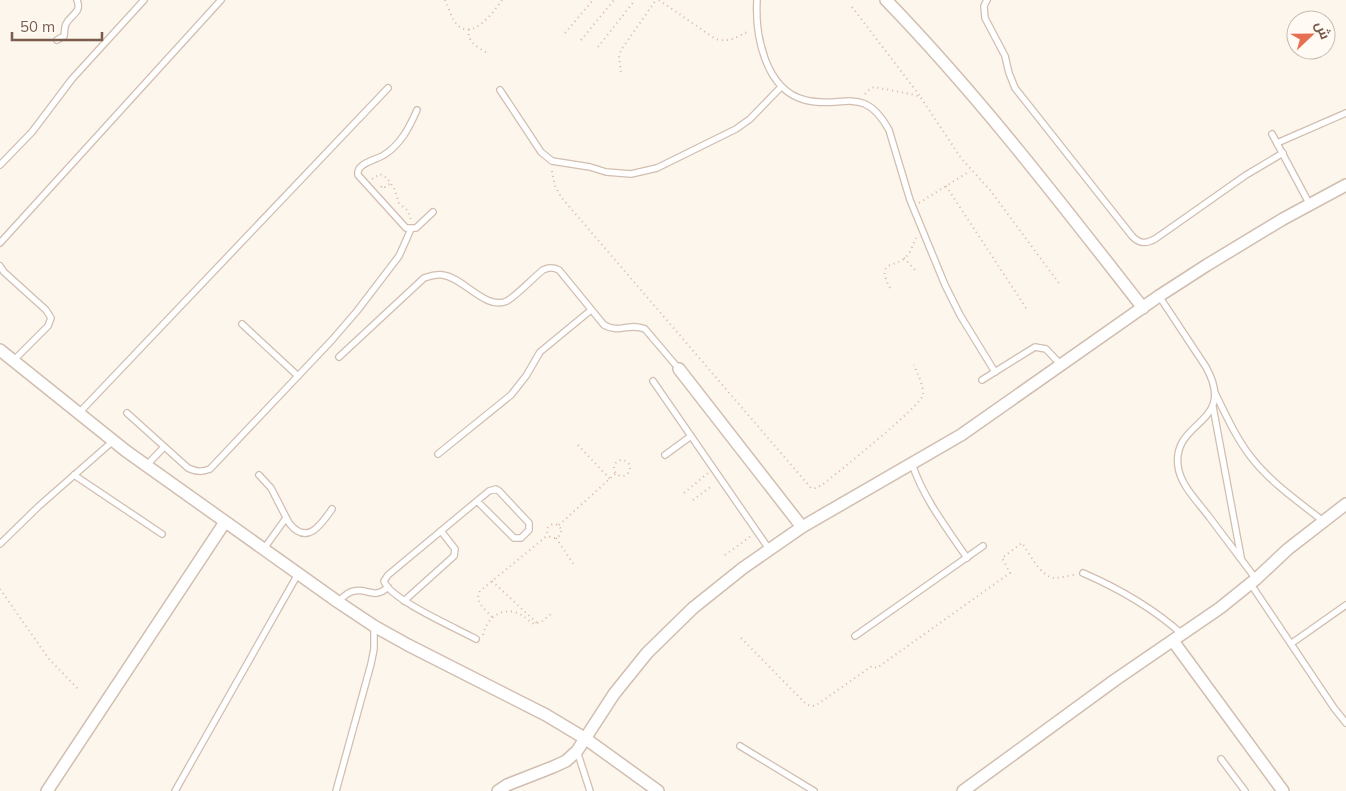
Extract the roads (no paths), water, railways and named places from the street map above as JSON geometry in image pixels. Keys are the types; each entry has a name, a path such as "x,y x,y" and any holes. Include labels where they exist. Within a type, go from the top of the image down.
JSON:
{"street":[{"path":"886,0 982,107 1064,206 1143,308"},
{"path":"498,791 507,785 566,761 586,739 614,694 647,653 699,603 769,549 802,527 961,436 1159,296 1245,242 1346,185"},
{"path":"0,350 78,414 146,466 338,602 374,626 546,715 586,739 658,791"},
{"path":"679,369 802,527"},
{"path":"964,791 1115,680 1220,608 1288,549 1346,504"},
{"path":"47,791 225,522"},
{"path":"1178,638 1283,791"}],"lane":[{"path":"57,40 64,36 66,24 78,11 77,0"},
{"path":"0,165 32,132 72,79 144,0"},
{"path":"0,243 221,0"},
{"path":"757,0 758,27 763,51 773,76 781,87 792,95 805,100 818,102 855,101 869,106 881,116 889,130 920,227 952,300 995,372"},
{"path":"987,0 984,6 985,18 1005,56 1015,88 1140,243 1150,242 1246,175 1282,153"},
{"path":"500,90 541,152 552,161 618,174 631,174 657,168 736,129 750,119 781,87"},
{"path":"78,414 388,88"},
{"path":"411,229 403,224 362,180 358,175 358,169 384,156 392,149 406,132 417,110"},
{"path":"1277,142 1346,113"},
{"path":"1272,134 1310,205"},
{"path":"127,413 188,468 203,472 210,469 338,333 390,269 402,250 411,229 420,226 433,212"},
{"path":"0,266 4,272 46,310 51,318 48,326 13,361"},
{"path":"339,357 424,278 433,275 443,275 452,278 490,302 499,303 507,300 543,270 548,267 554,267 559,270 604,325 612,329 638,326 645,329 679,369"},
{"path":"1159,296 1213,379 1216,393 1240,441 1251,457 1265,473 1323,521"},
{"path":"438,454 511,395 526,376 540,352 591,310"},
{"path":"242,324 298,376"},
{"path":"982,380 1035,347 1046,349 1061,366"},
{"path":"653,381 769,549"},
{"path":"1216,393 1213,407 1206,418 1183,439 1178,453 1178,468 1192,494 1241,559 1292,643 1334,708 1346,723"},
{"path":"1213,407 1241,559"},
{"path":"665,455 690,436"},
{"path":"0,544 113,441"},
{"path":"146,466 164,447"},
{"path":"912,464 916,478 927,498 967,558"},
{"path":"259,474 271,488 293,528 300,532 314,531 332,509"},
{"path":"74,475 162,534"},
{"path":"476,501 514,538 520,538 529,530 529,523 496,490 490,490 476,501 385,577 385,584 404,601 476,639"},
{"path":"263,550 286,518"},
{"path":"404,601 454,556 455,549 441,531"},
{"path":"855,636 983,546"},
{"path":"1083,573 1136,599 1169,622 1178,638"},
{"path":"175,791 298,574"},
{"path":"338,602 348,592 374,594 388,587"},
{"path":"1292,643 1346,605"},
{"path":"336,791 371,664 374,649 374,626"},
{"path":"740,746 814,791"},
{"path":"577,751 590,791"},
{"path":"1221,759 1245,791"}]}
